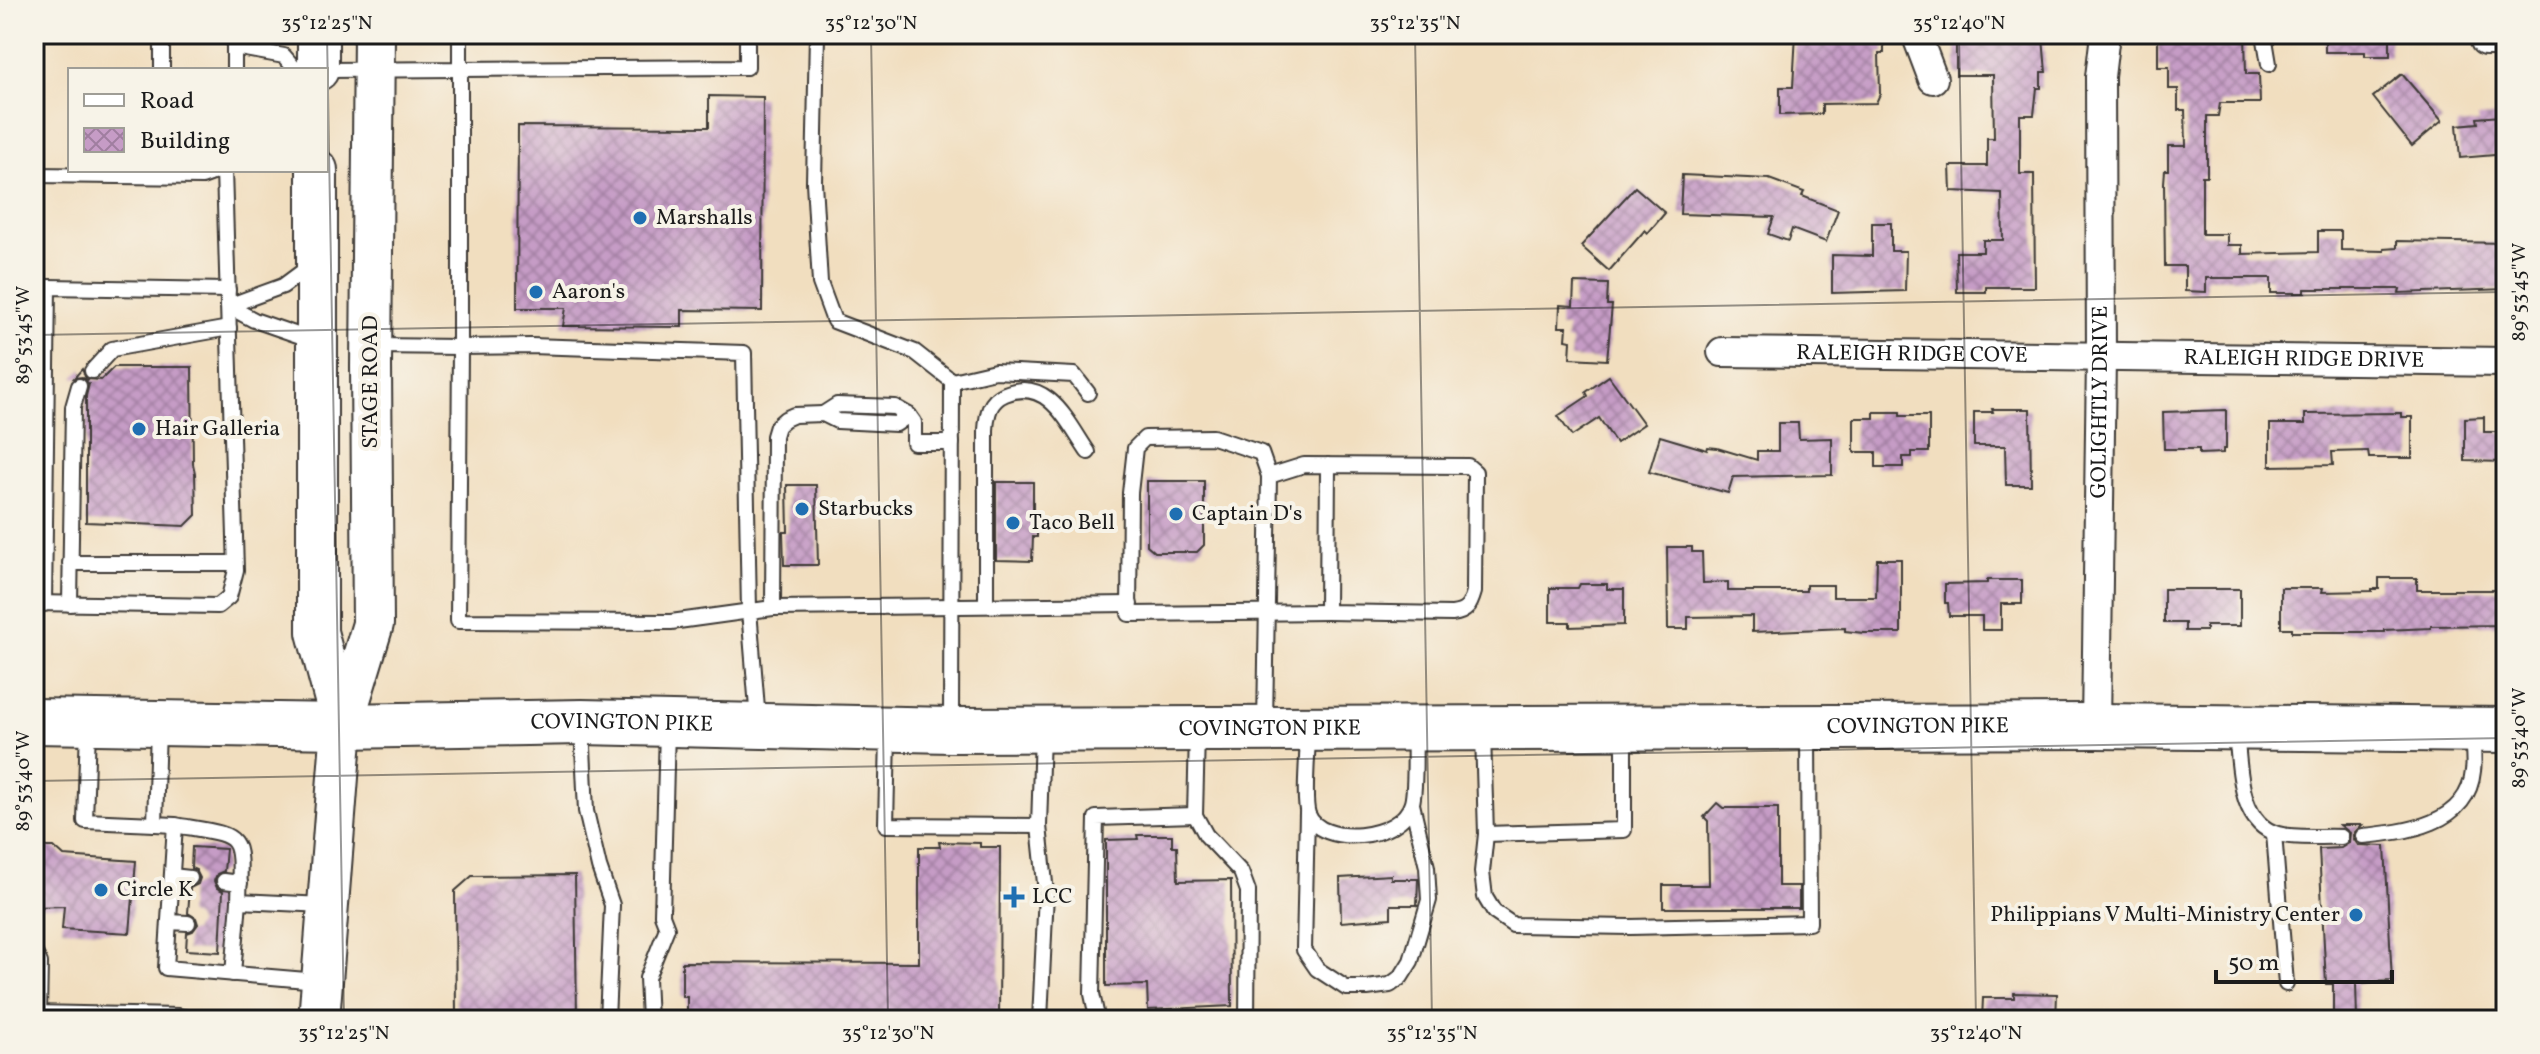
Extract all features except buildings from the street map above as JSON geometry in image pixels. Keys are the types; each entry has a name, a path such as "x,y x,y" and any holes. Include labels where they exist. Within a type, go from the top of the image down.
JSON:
{"main road":[{"path":"318,34 318,68"},
{"name":"STAGE ROAD","path":"321,1001 342,726 373,624 371,346 374,52"},
{"name":"STAGE ROAD","path":"317,172 317,632 342,726"},
{"name":"COVINGTON PIKE","path":"34,721 342,726 582,722 951,730 2096,726 2489,730"}],"street":[{"path":"1916,34 1933,79"},
{"path":"2083,34 2100,77"},
{"path":"2100,77 2105,34"},
{"name":"GOLIGHTLY DRIVE","path":"2096,726 2101,357 2100,77"},
{"name":"RALEIGH RIDGE COVE","path":"1722,352 2101,357"},
{"name":"RALEIGH RIDGE DRIVE","path":"2101,357 2506,362"}],"lane":[{"path":"162,34 162,68"},
{"path":"328,69 374,52 460,69 747,67 747,34"},
{"path":"817,34 814,182 820,283 834,321 915,352 952,381"},
{"path":"2264,34 2269,64"},
{"path":"460,38 458,621 671,622 773,608 1130,604"},
{"path":"234,68 234,40 284,56 294,68"},
{"path":"34,175 162,173 202,177 216,172"},
{"path":"222,172 228,290 235,563 229,597 218,606 39,604 48,287 228,290"},
{"path":"228,306 283,286 316,261"},
{"path":"228,306 254,320 316,342"},
{"path":"92,371 112,349 229,328"},
{"path":"371,346 531,346 744,353 749,610 758,726"},
{"path":"952,381 995,371 1074,375 1088,393"},
{"path":"951,730 952,381"},
{"path":"70,604 73,407 79,386"},
{"path":"986,604 986,430 990,406 998,397 1014,390 1044,395 1061,411 1088,452"},
{"path":"773,608 774,436 777,426 794,415 823,414 837,405 895,407 914,422 914,443 952,443"},
{"path":"1264,729 1266,611 1269,476 1261,453 1213,437 1145,438 1135,448 1130,493 1129,614 1266,611 1452,614 1470,607 1474,592 1475,472 1468,466 1304,465 1269,476"},
{"path":"1327,612 1328,465"},
{"path":"70,563 235,563"},
{"path":"89,721 85,821 175,825 226,834 236,842 241,853 233,974"},
{"path":"155,824 158,722"},
{"path":"582,722 586,811 612,905 607,1020"},
{"path":"649,1020 647,978 667,928 662,915 668,724"},
{"path":"1483,728 1486,834 1482,872 1485,897 1494,912 1513,925 1630,927 1809,923 1808,727"},
{"path":"1308,729 1304,950 1317,969 1346,988 1390,985 1401,977 1411,961 1429,900 1427,867 1412,804 1415,728"},
{"path":"1486,834 1624,830 1624,728"},
{"path":"2235,728 2244,789 2253,818 2264,829 2274,833 2341,837"},
{"path":"888,729 886,825 1039,826"},
{"path":"1197,729 1195,815 1206,835 1241,872 1248,891 1247,1020"},
{"path":"1040,1020 1046,893 1039,826 1042,730"},
{"path":"2363,836 2422,828 2461,804 2489,730"},
{"path":"1307,813 1316,826 1331,833 1365,835 1385,832 1402,820 1412,804"},
{"path":"1101,1020 1097,1017 1092,994 1096,818 1195,815"},
{"path":"175,825 166,968 233,974 321,1001"},
{"path":"2274,833 2286,984"},
{"path":"172,876 190,878"},
{"path":"224,881 240,883"},
{"path":"239,901 328,906"},
{"path":"169,922 188,923"},
{"path":"221,927 237,928"},
{"path":"34,951 40,963 37,1013 178,1016 197,1020"}],"place":[{"name":"Marshalls","path":"640,218"},
{"name":"Aaron's","path":"536,292"},
{"name":"Hair Galleria","path":"139,429"},
{"name":"Starbucks","path":"802,509"},
{"name":"Captain D's","path":"1176,514"},
{"name":"Taco Bell","path":"1013,523"},
{"name":"Circle K","path":"101,890"},
{"name":"LCC","path":"1014,897"},
{"name":"Philippians V Multi-Ministry Center","path":"2356,915"}]}
